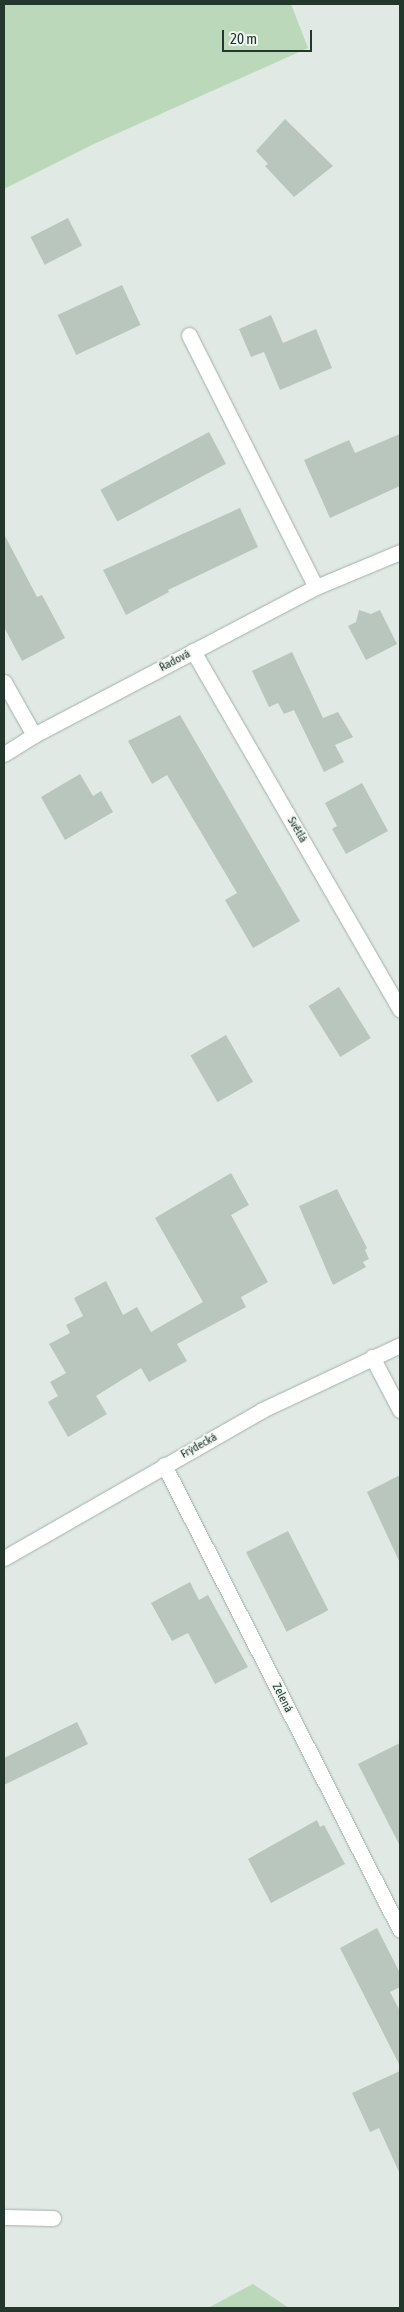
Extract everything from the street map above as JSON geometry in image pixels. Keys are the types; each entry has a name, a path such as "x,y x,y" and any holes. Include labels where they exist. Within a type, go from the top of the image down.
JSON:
{"street":[{"path":"189,335 316,588"},
{"name":"Řadová","path":"4,754 34,735 316,588 400,552"},
{"name":"Světlá","path":"193,651 400,1010"},
{"path":"4,682 34,735"},
{"name":"Frýdecká","path":"4,1558 262,1410 372,1356 400,1346"},
{"path":"372,1356 400,1410"},
{"name":"Zelená","path":"164,1466 400,1930"},
{"path":"4,2217 52,2218"}],"green space":[{"path":"4,4 291,4 308,48 96,143 4,189"},
{"path":"253,2284 289,2308 208,2308"}],"building":[{"path":"285,119 333,166 294,197 265,166 268,164 256,151"},
{"path":"68,218 82,246 45,265 31,237"},
{"path":"122,285 141,325 76,355 58,315"},
{"path":"271,315 283,343 316,329 332,368 280,390 264,352 251,357 239,329"},
{"path":"209,432 226,464 117,522 100,490"},
{"path":"400,434 400,486 330,518 304,460 349,440 355,453"},
{"path":"240,508 258,547 168,590 169,592 126,615 103,570"},
{"path":"4,534 37,597 42,595 65,638 22,661 4,627"},
{"path":"359,610 371,614 380,610 397,644 366,660 348,626 356,622"},
{"path":"292,652 323,718 338,712 353,737 335,745 344,762 324,772 294,710 284,714 278,703 269,707 252,671"},
{"path":"180,715 300,921 253,948 225,900 237,893 167,775 152,784 128,741"},
{"path":"80,774 93,796 101,791 113,812 65,840 41,797"},
{"path":"362,783 388,831 346,854 332,829 337,826 325,803"},
{"path":"339,987 371,1038 340,1057 308,1006"},
{"path":"226,1035 253,1082 217,1102 190,1056"},
{"path":"231,1173 249,1205 231,1215 268,1282 241,1297 246,1307 177,1344 187,1361 149,1382 141,1368 96,1396 107,1414 68,1437 48,1402 58,1396 50,1382 66,1373 49,1344 70,1333 66,1325 83,1316 74,1298 106,1281 123,1315 137,1307 151,1332 203,1302 155,1218"},
{"path":"337,1189 367,1248 365,1250 369,1259 363,1262 366,1267 333,1285 299,1206"},
{"path":"400,1475 400,1563 367,1492"},
{"path":"288,1531 328,1610 287,1632 246,1552"},
{"path":"190,1582 199,1600 208,1595 248,1667 215,1684 188,1633 172,1641 151,1603"},
{"path":"77,1722 88,1744 4,1785 4,1758"},
{"path":"400,1743 400,1846 358,1764"},
{"path":"317,1820 320,1827 324,1825 345,1864 271,1903 248,1859"},
{"path":"377,1928 400,1973 400,1987 390,1992 400,2011 400,2066 340,1948"},
{"path":"400,2071 400,2174 379,2128 370,2132 352,2093"}]}
